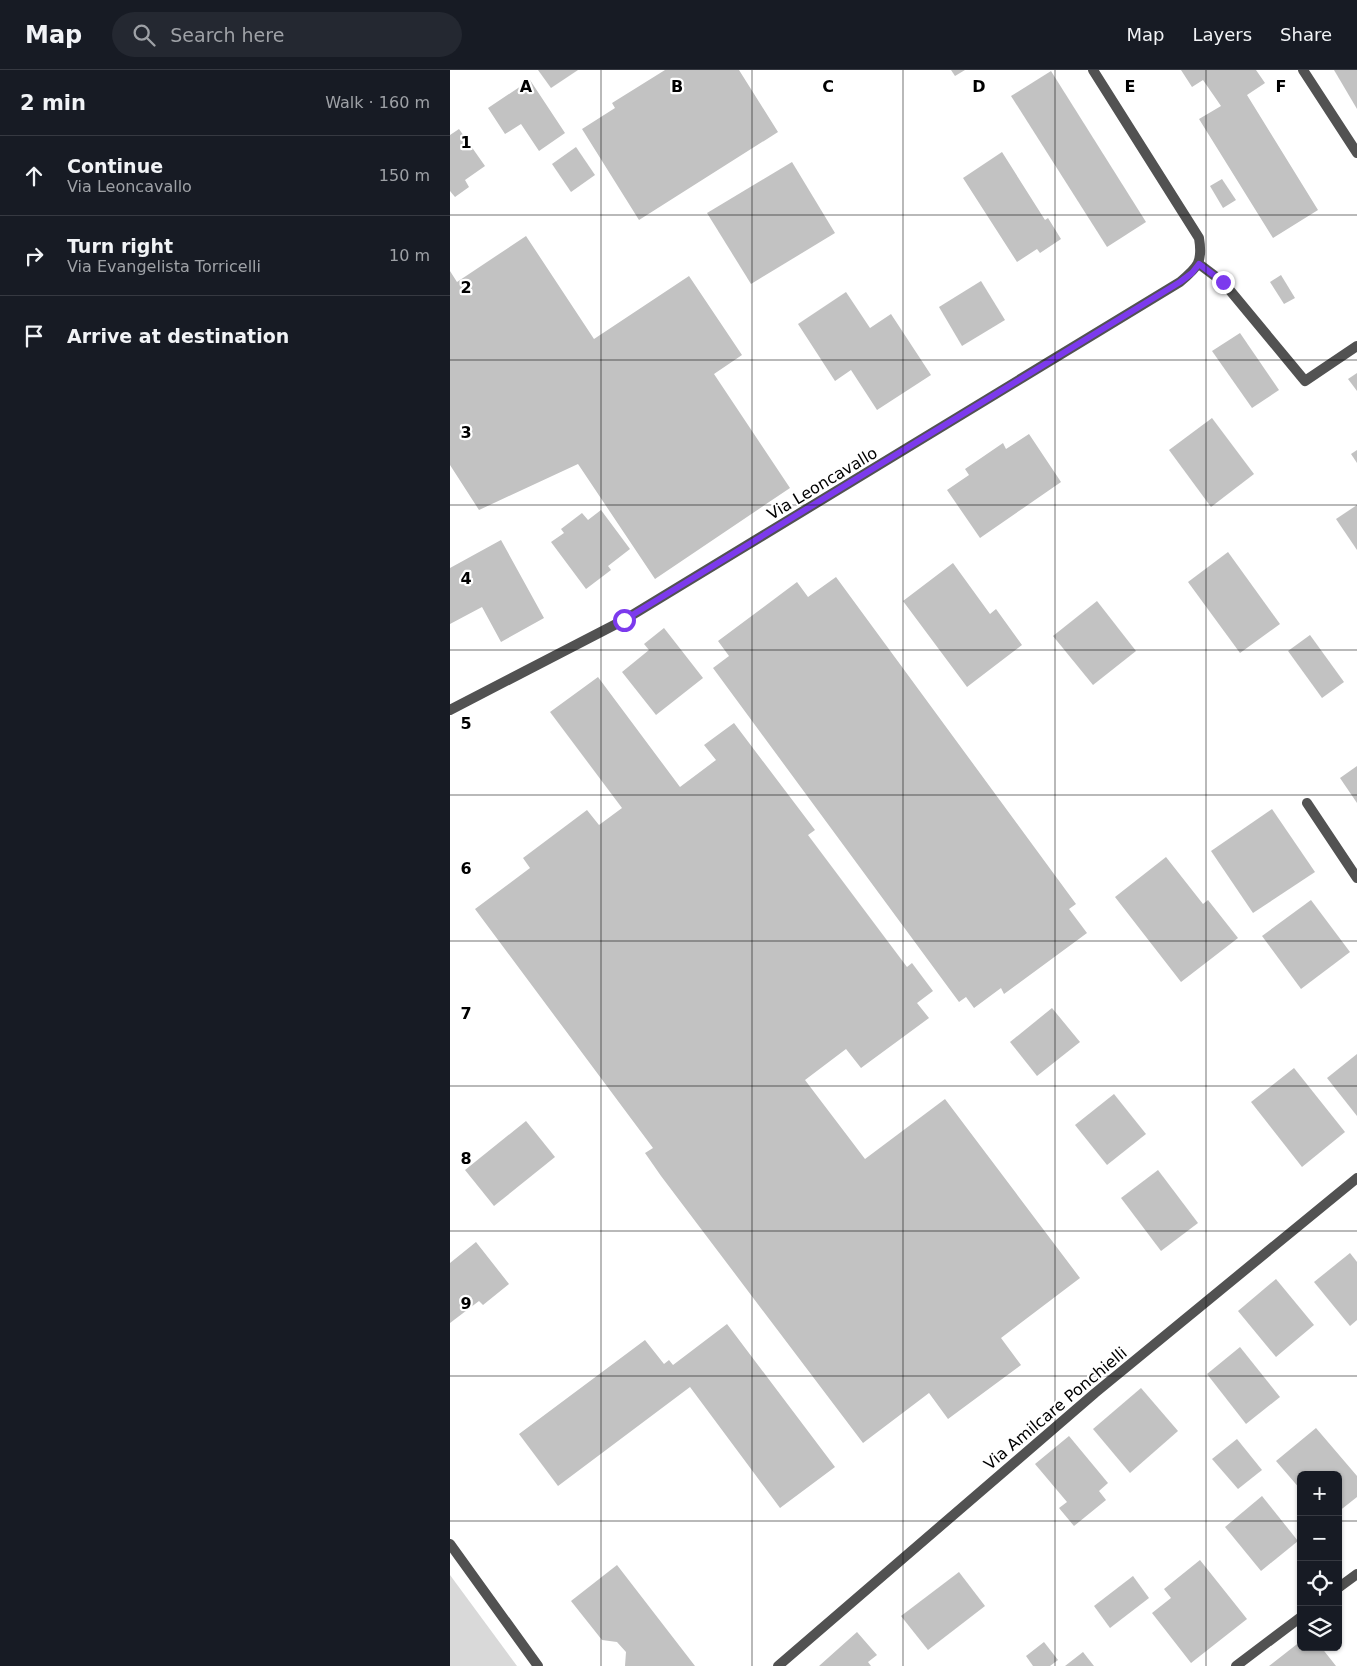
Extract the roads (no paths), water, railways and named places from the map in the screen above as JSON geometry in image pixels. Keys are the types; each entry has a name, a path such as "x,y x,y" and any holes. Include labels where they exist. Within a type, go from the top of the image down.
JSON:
{"street":[{"path":"1093,70 1199,238 1201,250 1199,264 1223,282 1304,381 1357,346"},
{"path":"1303,70 1357,153"},
{"name":"Via Leoncavallo","path":"450,710 632,616 1180,282 1192,273 1199,264"},
{"path":"1307,803 1357,878"},
{"name":"Via Amilcare Ponchielli","path":"778,1666 1095,1393 1357,1178"},
{"path":"450,1544 538,1666"},
{"path":"1342,1585 1357,1574"},
{"path":"1236,1666 1297,1620"}]}
